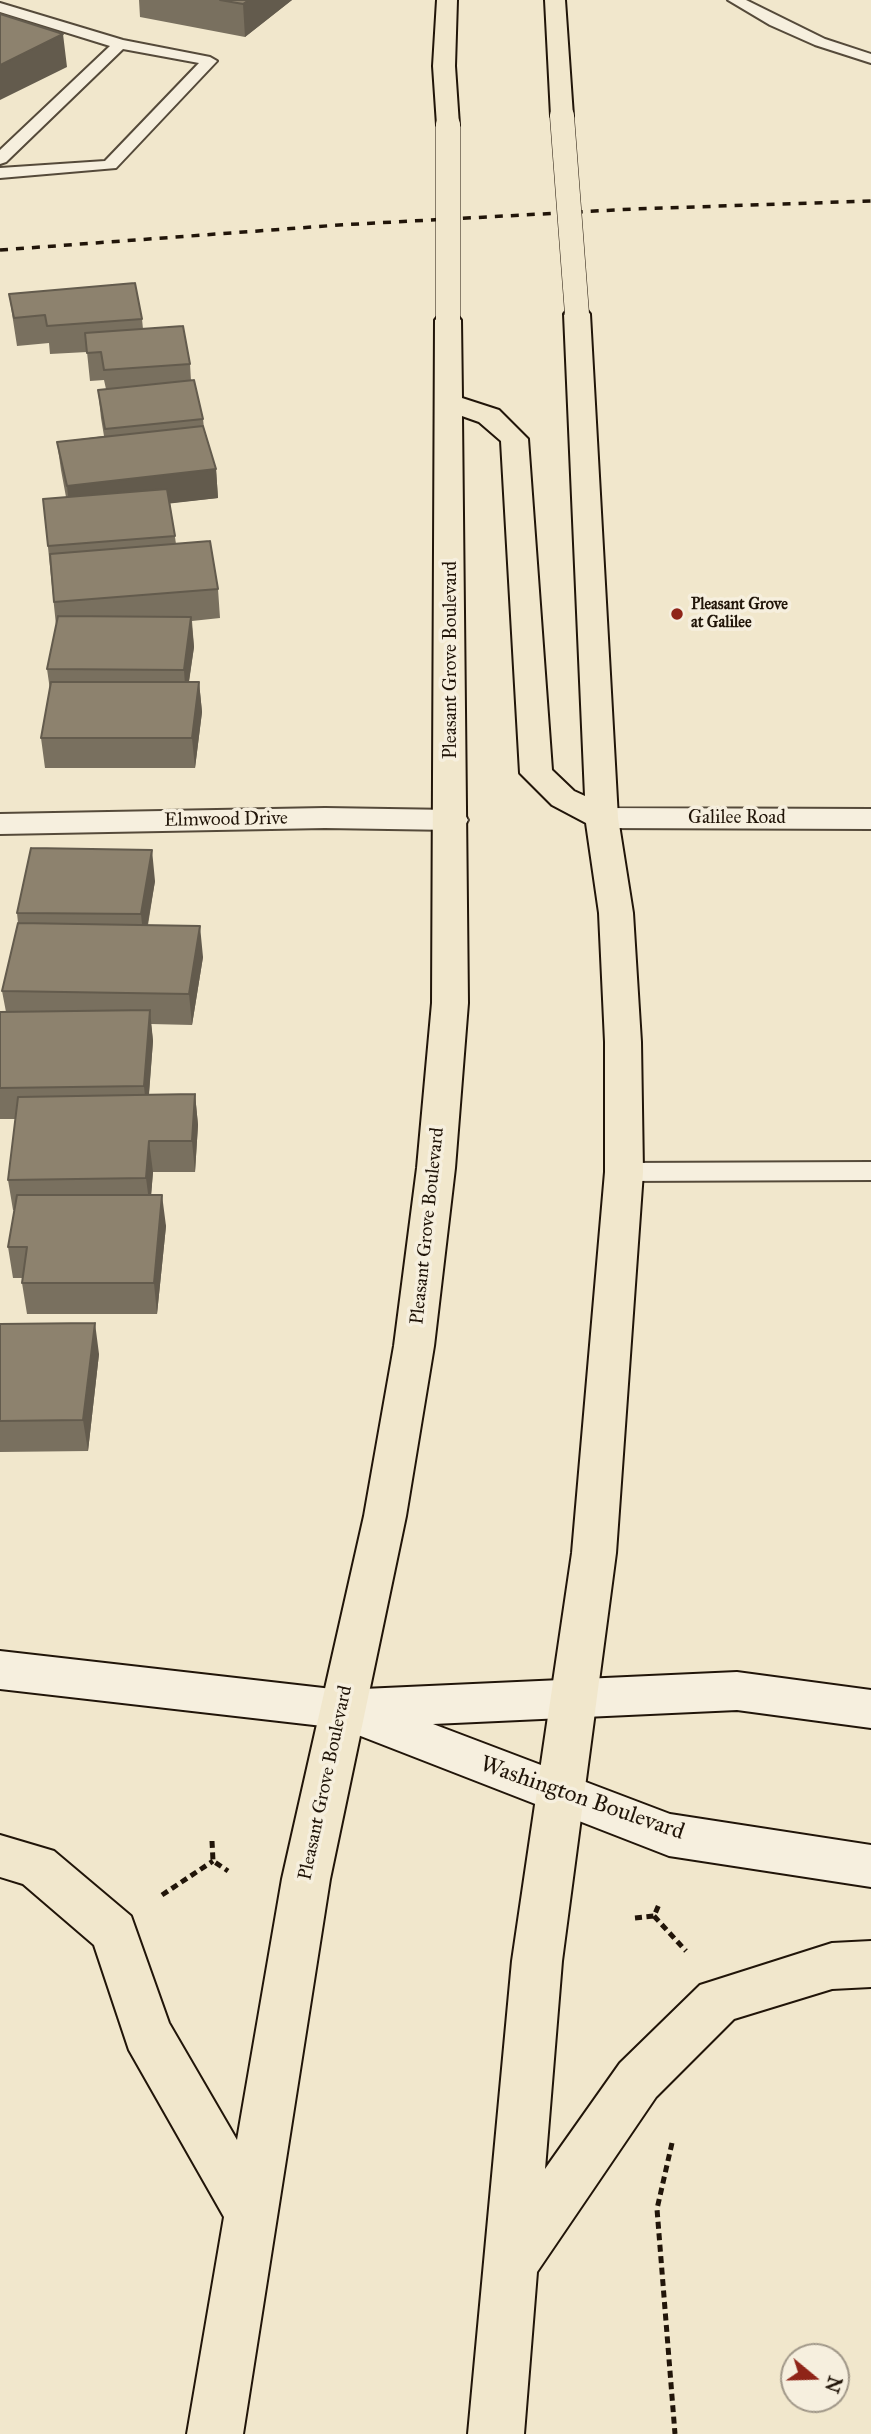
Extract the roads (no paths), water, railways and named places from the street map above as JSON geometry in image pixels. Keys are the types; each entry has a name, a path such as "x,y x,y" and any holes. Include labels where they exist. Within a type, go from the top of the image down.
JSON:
{"main road":[{"name":"Pleasant Grove Boulevard","path":"215,2434 306,1879 385,1516 414,1346 436,1168 450,1003 452,820 448,124 444,66 447,0"},
{"path":"496,2434 537,1961 594,1553 624,1172 623,1042 616,913 602,818 577,314 555,0"},
{"path":"450,403 489,416 514,439 536,773 564,798 602,818"},
{"name":"Elmwood Drive","path":"0,824 325,818 452,820"},
{"name":"Galilee Road","path":"602,818 871,819"},
{"name":"Washington Boulevard","path":"0,1671 341,1709 737,1691 871,1709"},
{"name":"Washington Boulevard","path":"341,1709 669,1835 871,1866"},
{"path":"0,1856 37,1866 114,1932 147,2033 251,2213"},
{"path":"509,2267 638,2080 718,2001 832,1966 871,1964"}],"lane":[{"path":"735,0 820,42 871,59"},
{"path":"0,7 120,44 210,61 110,165 0,173"},
{"path":"0,159 120,44"},
{"path":"624,1172 871,1171"}],"railway":[{"path":"0,250 339,225 633,209 871,201"}],"place":[{"name":"Pleasant Grove at Galilee","path":"677,614"}]}
